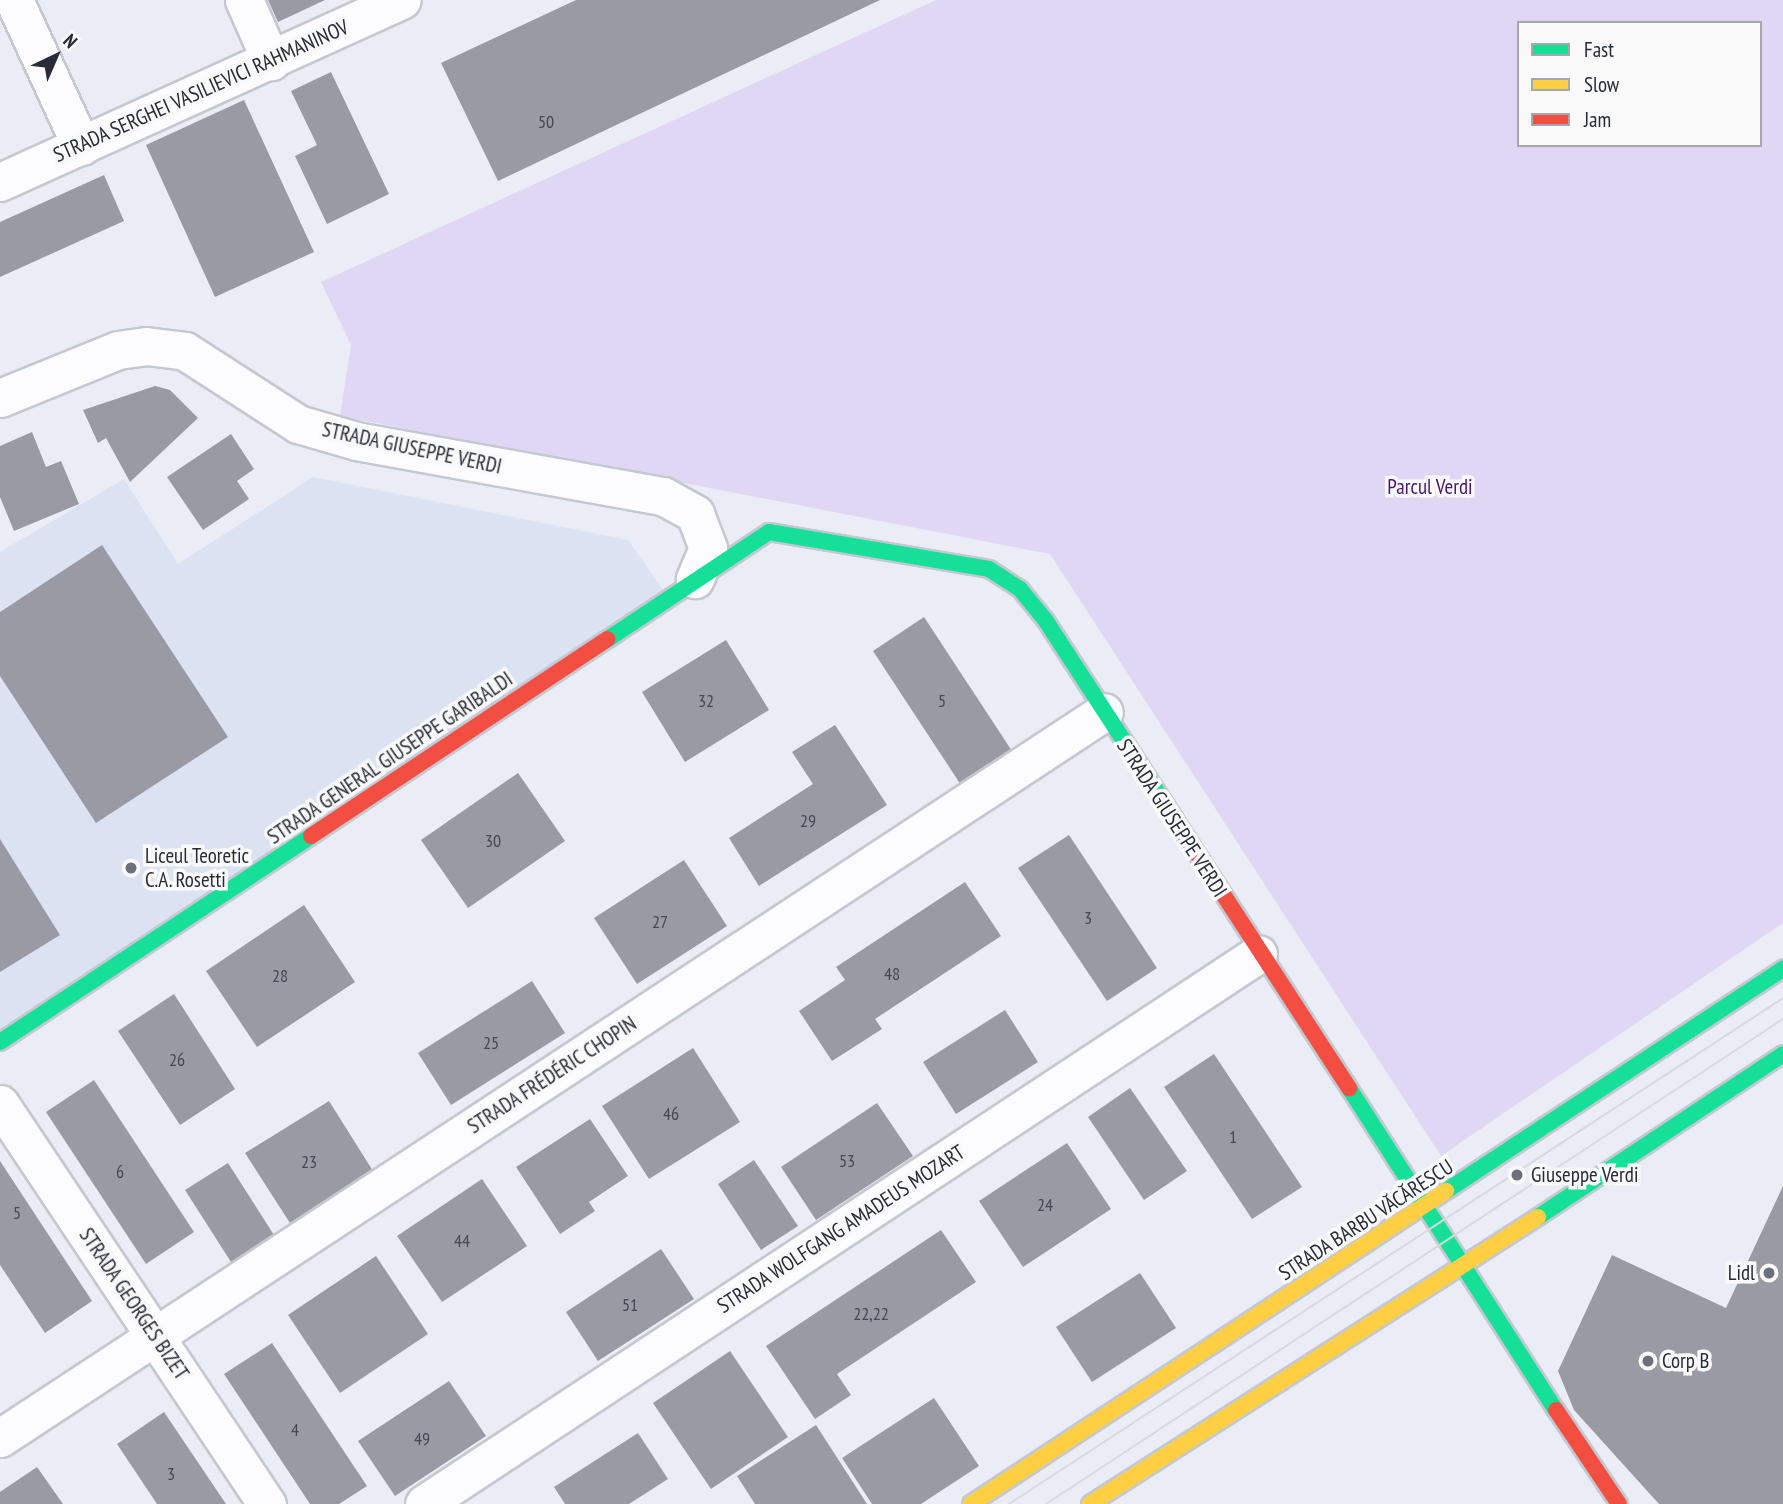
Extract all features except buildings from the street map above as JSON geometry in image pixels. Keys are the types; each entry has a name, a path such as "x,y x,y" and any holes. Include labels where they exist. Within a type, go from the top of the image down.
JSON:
{"street":[{"path":"14,0 81,146"},
{"path":"244,0 271,61"},
{"name":"STRADA SERGHEI VASILIEVICI RAHMANINOV","path":"0,182 402,0"},
{"name":"STRADA GIUSEPPE VERDI","path":"0,398 118,350 146,346 185,351 298,424 344,438 663,496 695,514 708,548 695,579"},
{"name":"STRADA GIUSEPPE VERDI","path":"769,532 989,569 1025,596 1104,712 1258,954 1619,1504"},
{"name":"STRADA GENERAL GIUSEPPE GARIBALDI","path":"0,1042 769,532"},
{"name":"STRADA FRÉDÉRIC CHOPIN","path":"0,1438 1104,712"},
{"name":"STRADA WOLFGANG AMADEUS MOZART","path":"424,1504 1258,954"},
{"name":"STRADA BARBU VĂCĂRESCU","path":"971,1504 1426,1207 1783,969"},
{"path":"1090,1504 1462,1267 1783,1054"},
{"name":"STRADA GEORGES BIZET","path":"0,1104 267,1504"}],"shaded area":[{"name":"Liceul Teoretic C.A. Rosetti","path":"313,477 628,540 668,597 0,1042 0,552 124,479 178,564"}],"green space":[{"name":"Parcul Verdi","path":"936,0 1783,0 1783,923 1441,1156 1050,554 340,416 351,345 321,282"}],"tram line":[{"path":"1009,1504 1783,998"},
{"path":"1046,1504 1783,1019"}],"traffic: fast":[{"path":"608,639 769,532 989,569 1020,589 1046,621 1175,820"},
{"path":"0,1042 311,836"},
{"path":"1446,1191 1783,969"},
{"path":"1538,1217 1783,1054"},
{"path":"1349,1088 1556,1410"}],"traffic: slow":[{"path":"971,1504 1446,1191"},
{"path":"1090,1504 1538,1217"}],"traffic: jam":[{"path":"311,836 608,639"},
{"path":"1175,820 1349,1088"},
{"path":"1556,1410 1619,1504"}],"place":[{"name":"Liceul Teoretic C.A. Rosetti","path":"131,868"},
{"name":"Giuseppe Verdi","path":"1517,1175"},
{"name":"Lidl","path":"1769,1273"},
{"name":"Corp B","path":"1648,1361"}]}
